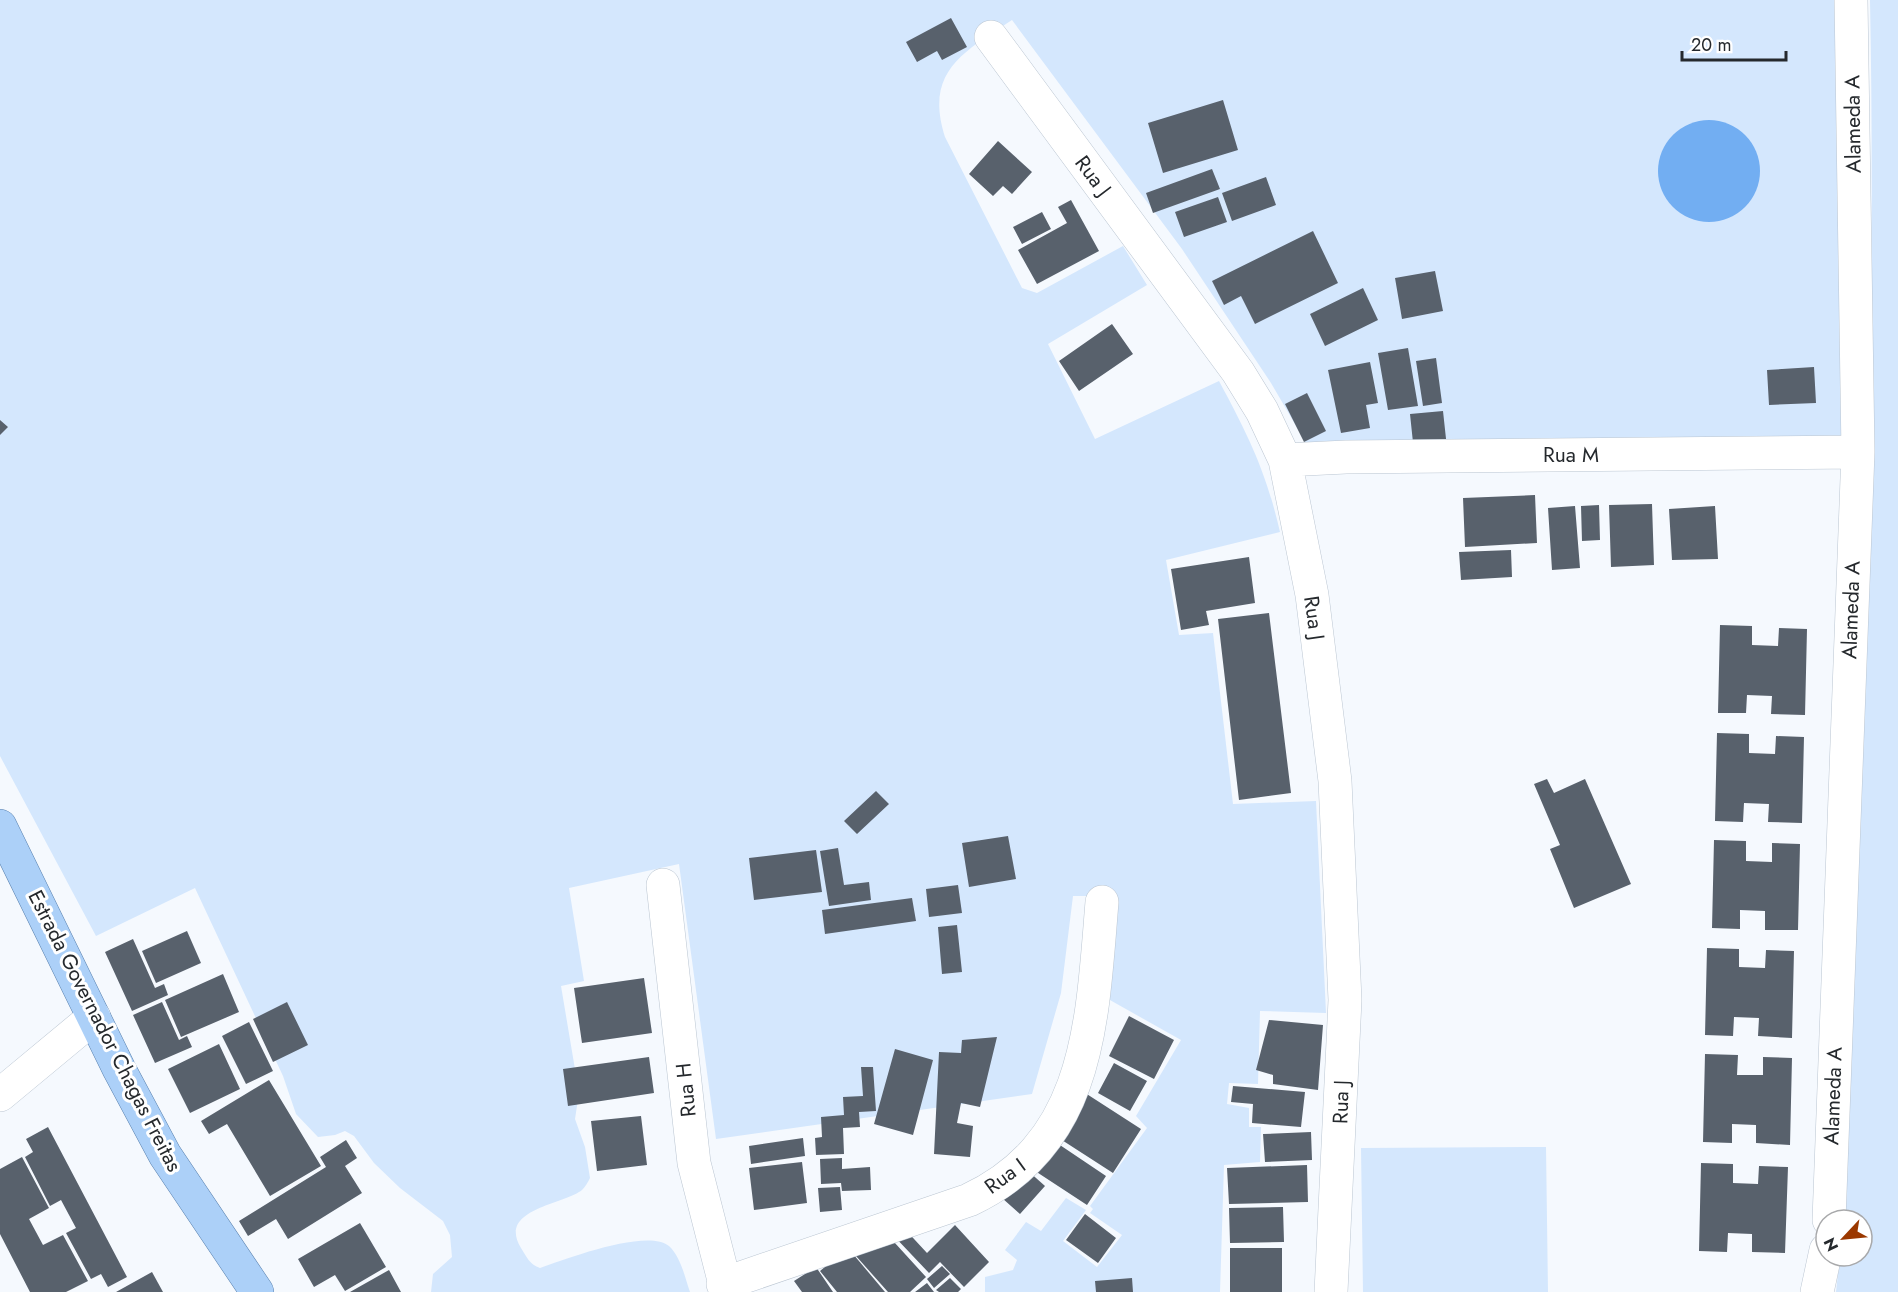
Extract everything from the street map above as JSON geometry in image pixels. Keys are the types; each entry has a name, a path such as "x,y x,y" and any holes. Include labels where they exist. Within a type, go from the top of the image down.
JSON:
{"main road":[{"name":"Estrada Governador Chagas Freitas","path":"0,826 165,1155 257,1292"}],"street":[{"name":"Alameda A","path":"1829,1208 1858,452 1851,0"},
{"name":"Rua J","path":"991,37 1238,372 1262,411 1285,460 1312,595 1335,781 1345,1000 1331,1292"},
{"name":"Rua M","path":"1285,460 1366,457 1858,452"},
{"name":"Rua H","path":"663,885 694,1163 725,1288"},
{"name":"Rua I","path":"725,1288 969,1200 997,1187 1020,1169 1057,1122 1080,1073 1086,1049 1094,990 1102,902"},
{"path":"0,1095 94,1017"},
{"path":"1817,1292 1822,1268"}],"shaded area":[{"path":"0,0 1838,0 1842,436 1310,450 1271,383 1182,249 1012,20 978,42 953,66 944,79 940,95 940,114 945,137 1022,288 1037,293 1123,246 1147,285 1048,344 1095,439 1219,381 1255,454 1269,490 1280,532 1166,560 1179,635 1213,633 1233,804 1316,801 1326,1013 1260,1011 1258,1084 1229,1083 1227,1104 1249,1108 1249,1127 1261,1127 1260,1162 1224,1165 1220,1292 985,1292 985,1277 1013,1270 1017,1260 1005,1250 1026,1222 1041,1231 1066,1198 1086,1210 1063,1241 1097,1267 1122,1235 1090,1213 1093,1209 1090,1206 1147,1128 1136,1116 1181,1040 1101,995 1112,896 1073,896 1061,993 1032,1094 716,1139 679,864 569,888 584,981 561,986 579,1093 575,1119 585,1147 590,1178 582,1190 525,1216 518,1225 516,1235 527,1257 540,1268 606,1247 658,1241 669,1246 677,1256 690,1292 431,1292 433,1274 452,1257 450,1235 443,1221 400,1188 374,1163 354,1136 345,1131 318,1137 296,1114 283,1076 195,888 96,936 0,756"},
{"path":"1870,0 1898,0 1898,1292 1836,1292 1839,1268 1874,1268 1874,1208 1841,1208 1869,458 1872,153"},
{"path":"1546,1147 1548,1292 1363,1292 1361,1148"}],"water":[{"path":"1709,120 1728,124 1745,135 1756,152 1760,171 1756,190 1745,207 1728,218 1709,222 1690,218 1673,207 1662,190 1658,171 1662,152 1673,135 1690,124"}],"building":[{"path":"951,18 967,47 942,60 937,51 917,62 906,42"},
{"path":"1223,100 1238,150 1163,173 1148,123"},
{"path":"998,141 1032,172 1012,194 1003,186 993,196 969,174"},
{"path":"1212,169 1220,189 1153,213 1146,193"},
{"path":"1266,177 1276,205 1232,221 1222,193"},
{"path":"1218,197 1227,222 1184,237 1175,212"},
{"path":"1071,200 1099,251 1037,284 1018,250 1067,223 1058,207"},
{"path":"1042,212 1051,229 1022,244 1013,227"},
{"path":"1313,231 1338,283 1255,324 1241,296 1224,305 1212,281"},
{"path":"1435,271 1443,311 1402,319 1395,278"},
{"path":"1363,288 1378,320 1325,346 1310,314"},
{"path":"1112,324 1133,354 1079,391 1059,361"},
{"path":"1408,348 1418,406 1388,410 1378,353"},
{"path":"1436,358 1442,403 1423,406 1416,361"},
{"path":"1370,362 1378,403 1366,405 1370,428 1341,433 1328,370"},
{"path":"1814,367 1816,403 1769,405 1767,370"},
{"path":"1307,393 1326,431 1304,442 1285,404"},
{"path":"1443,411 1447,448 1414,452 1410,414"},
{"path":"0,420 8,427 0,435"},
{"path":"1535,495 1537,543 1465,547 1463,498"},
{"path":"1652,504 1654,565 1611,567 1609,505"},
{"path":"1599,505 1600,540 1582,541 1581,506"},
{"path":"1575,506 1580,568 1552,570 1548,508"},
{"path":"1715,506 1718,559 1672,560 1669,509"},
{"path":"1511,550 1512,577 1461,580 1459,552"},
{"path":"1249,557 1255,603 1206,611 1209,625 1181,630 1171,569"},
{"path":"1269,613 1291,793 1239,800 1218,619"},
{"path":"1720,625 1752,626 1752,645 1778,646 1779,628 1807,629 1805,715 1771,714 1772,696 1747,695 1746,713 1718,713"},
{"path":"1717,733 1749,734 1749,753 1775,754 1776,736 1804,737 1802,823 1768,822 1769,804 1744,803 1743,822 1715,821"},
{"path":"1547,779 1554,793 1585,779 1631,884 1574,908 1550,849 1560,845 1534,784"},
{"path":"876,791 889,804 857,834 844,821"},
{"path":"1008,836 1016,879 969,887 962,843"},
{"path":"1714,840 1746,841 1746,861 1772,862 1772,843 1800,844 1798,930 1765,930 1765,911 1740,910 1740,929 1712,928"},
{"path":"838,848 844,885 869,882 871,900 829,906 820,851"},
{"path":"816,850 822,892 754,900 749,858"},
{"path":"958,885 962,913 929,917 926,889"},
{"path":"912,898 916,921 825,934 822,910"},
{"path":"957,925 962,972 942,974 938,927"},
{"path":"187,931 201,963 156,983 142,951"},
{"path":"133,939 155,988 164,984 168,995 132,1011 105,952"},
{"path":"1707,948 1739,949 1739,967 1765,968 1766,950 1794,951 1792,1038 1758,1036 1759,1018 1734,1017 1733,1036 1705,1035"},
{"path":"223,974 239,1012 181,1037 165,1000"},
{"path":"644,978 652,1033 582,1043 574,988"},
{"path":"162,1002 179,1040 187,1036 192,1047 155,1063 133,1015"},
{"path":"287,1002 308,1045 273,1062 253,1019"},
{"path":"1129,1016 1174,1040 1154,1079 1109,1056"},
{"path":"1269,1020 1323,1025 1318,1090 1273,1084 1273,1075 1256,1070"},
{"path":"249,1022 273,1071 246,1084 222,1036"},
{"path":"997,1037 980,1107 961,1103 957,1123 973,1126 970,1157 934,1154 939,1052 961,1053 962,1040"},
{"path":"219,1044 240,1089 190,1113 168,1069"},
{"path":"895,1049 933,1060 913,1135 874,1124"},
{"path":"1705,1054 1738,1055 1737,1075 1763,1075 1763,1057 1792,1058 1790,1145 1756,1143 1756,1125 1732,1124 1732,1143 1703,1142"},
{"path":"649,1057 654,1093 568,1106 563,1069"},
{"path":"1114,1063 1147,1081 1130,1111 1098,1093"},
{"path":"861,1067 873,1067 876,1111 859,1112 860,1127 843,1128 844,1154 816,1155 815,1138 822,1137 821,1117 844,1115 843,1097 863,1096"},
{"path":"269,1080 321,1166 270,1196 227,1124 209,1134 201,1121"},
{"path":"1233,1086 1305,1092 1301,1127 1252,1123 1253,1104 1231,1102"},
{"path":"1079,1089 1141,1129 1113,1173 1051,1133"},
{"path":"641,1116 647,1165 597,1171 591,1121"},
{"path":"48,1127 127,1277 108,1287 101,1274 91,1279 66,1233 76,1228 61,1200 50,1206 25,1157 33,1152 26,1139"},
{"path":"1311,1132 1312,1160 1265,1162 1263,1134"},
{"path":"1048,1137 1106,1176 1087,1205 1029,1167"},
{"path":"803,1138 805,1156 751,1164 749,1146"},
{"path":"346,1140 357,1158 345,1166 362,1193 288,1239 276,1219 248,1236 239,1221 326,1167 320,1157"},
{"path":"22,1157 49,1208 29,1219 43,1245 63,1235 88,1281 66,1292 30,1292 0,1234 0,1169"},
{"path":"842,1158 842,1169 870,1167 871,1190 842,1191 841,1183 821,1184 820,1159"},
{"path":"802,1162 807,1203 754,1210 749,1168"},
{"path":"1701,1163 1733,1164 1733,1183 1758,1184 1759,1166 1788,1167 1785,1253 1752,1252 1752,1234 1728,1233 1727,1252 1699,1251"},
{"path":"1307,1165 1308,1202 1229,1204 1227,1168"},
{"path":"1027,1170 1045,1186 1020,1214 1002,1198"},
{"path":"840,1187 842,1210 820,1212 818,1188"},
{"path":"1283,1207 1284,1242 1230,1243 1229,1208"},
{"path":"1085,1214 1116,1238 1098,1263 1066,1240"},
{"path":"360,1223 386,1267 345,1291 335,1275 314,1287 298,1259"},
{"path":"955,1225 989,1262 964,1287 940,1262 929,1273 892,1234 902,1226 927,1253"},
{"path":"884,1231 926,1277 910,1292 888,1292 856,1256"},
{"path":"848,1248 885,1292 837,1292 820,1271"},
{"path":"1230,1248 1282,1248 1282,1292 1230,1292"},
{"path":"942,1266 950,1274 934,1288 927,1279"},
{"path":"816,1267 833,1292 802,1292 794,1281"},
{"path":"389,1270 401,1292 350,1292"},
{"path":"152,1272 163,1292 116,1292"},
{"path":"950,1278 961,1289 958,1292 936,1290"},
{"path":"1132,1278 1133,1292 1096,1292 1095,1281"},
{"path":"927,1283 934,1292 915,1292"}]}
